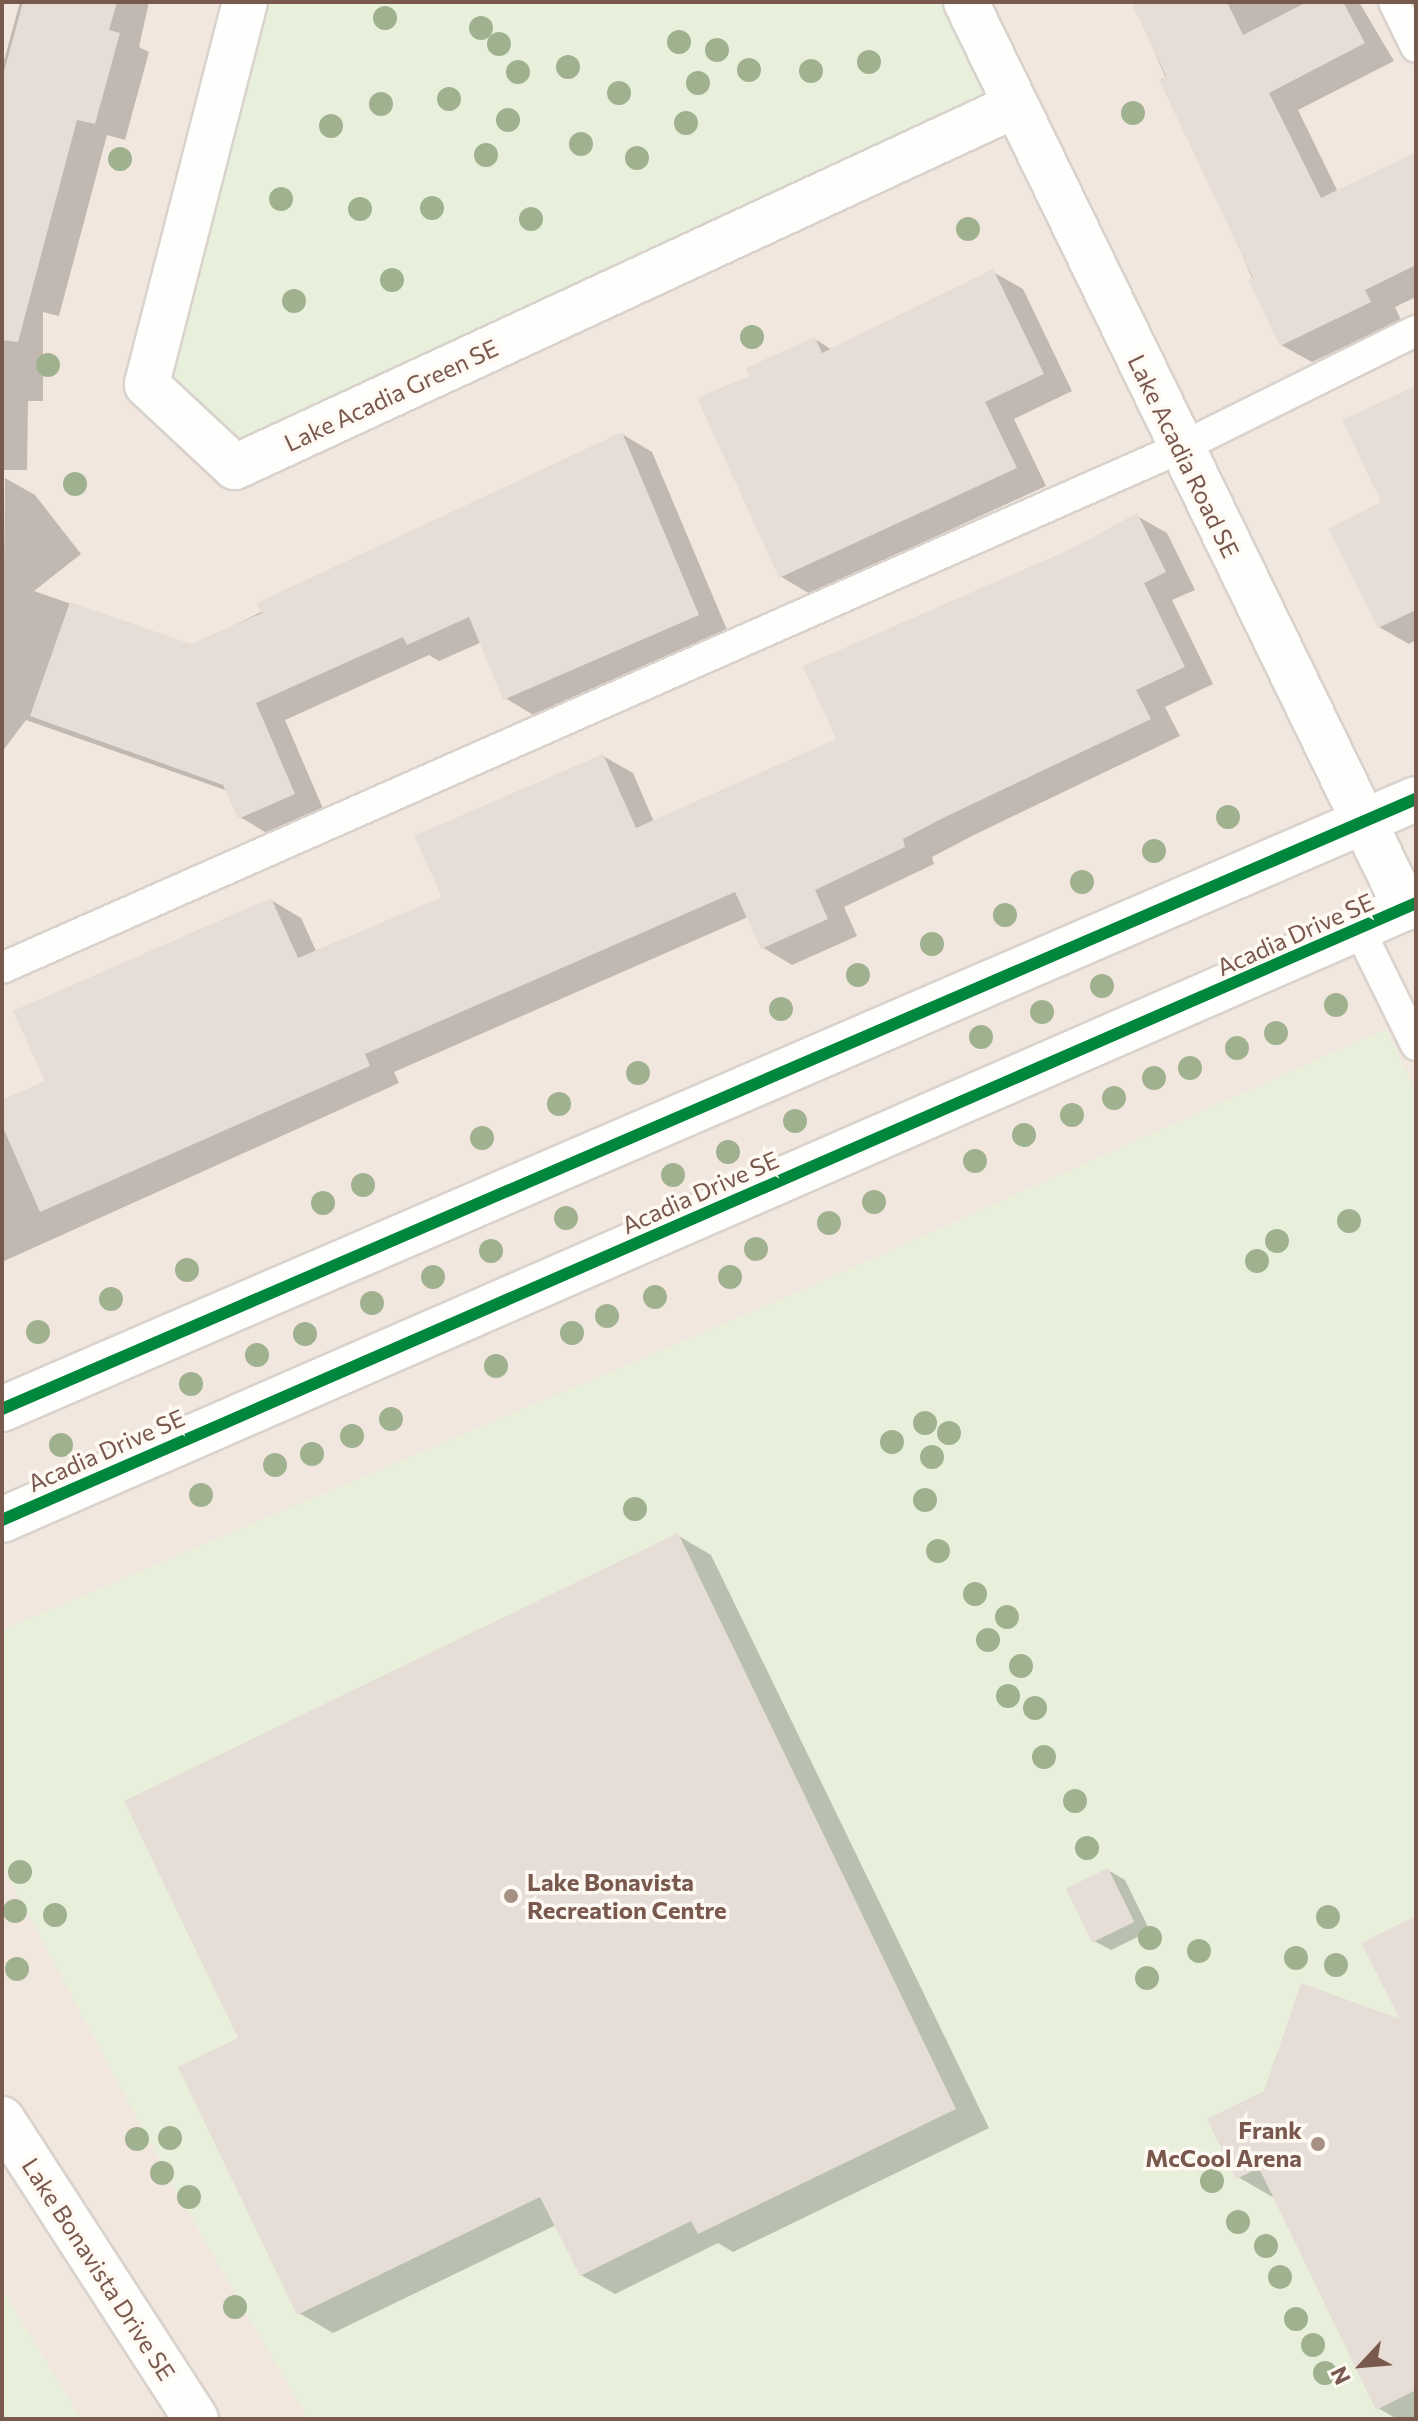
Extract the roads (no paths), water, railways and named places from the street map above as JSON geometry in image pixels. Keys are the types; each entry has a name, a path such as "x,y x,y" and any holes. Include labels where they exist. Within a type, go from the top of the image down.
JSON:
{"street":[{"name":"Lake Acadia Green SE","path":"245,2 147,385 235,467 1014,106"},
{"name":"Lake Acadia Road SE","path":"966,2 1362,825 1411,906"},
{"path":"2,1409 1362,825 1416,799"},
{"name":"Acadia Drive SE","path":"2,1520 1360,931 1411,906"},
{"name":"Lake Bonavista Drive SE","path":"2,2119 196,2419"}],"lane":[{"path":"1394,2 1416,47"},
{"path":"2,968 1180,448 1416,331"},
{"path":"1360,931 1416,1045"}],"place":[{"name":"Lake Bonavista Recreation Centre","path":"511,1896"},
{"name":"Frank McCool Arena","path":"1318,2144"}]}
